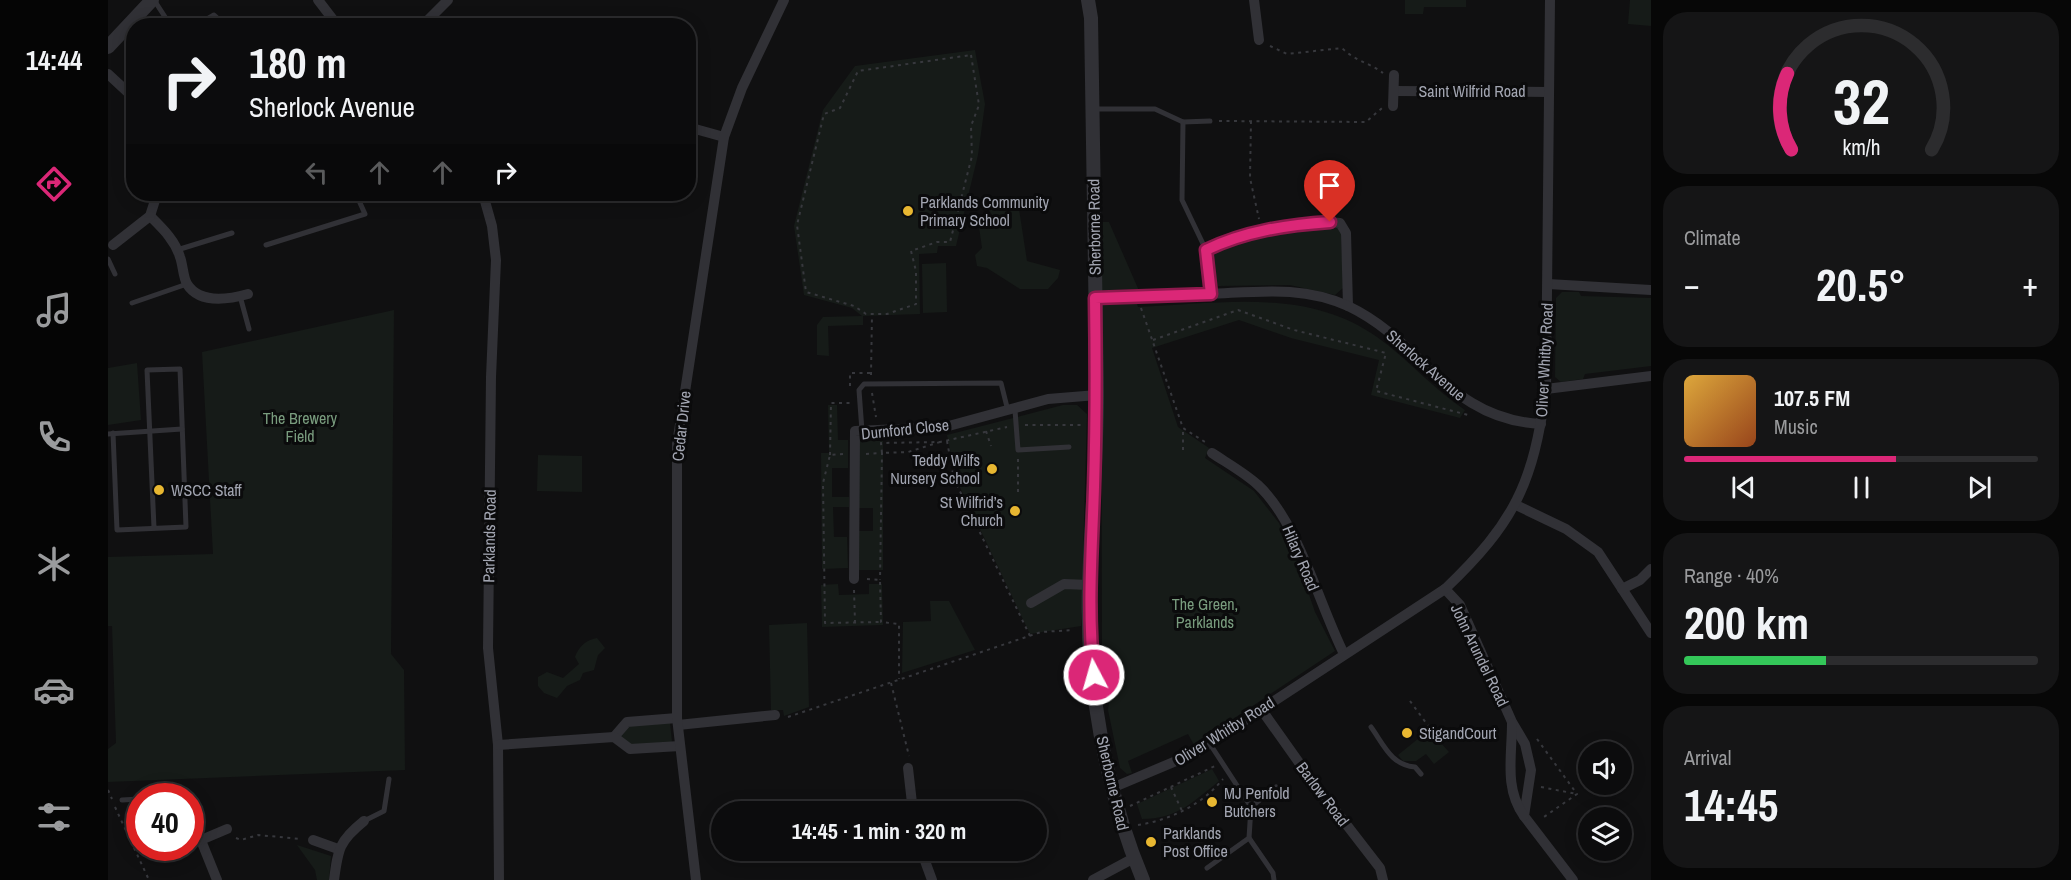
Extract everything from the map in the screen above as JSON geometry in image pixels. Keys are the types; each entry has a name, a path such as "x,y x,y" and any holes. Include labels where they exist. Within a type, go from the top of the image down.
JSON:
{"street":[{"path":"136,18 153,0"},
{"path":"318,0 332,18"},
{"path":"430,18 448,0"},
{"name":"Cedar Drive","path":"696,880 678,722 677,444 724,137 742,88 784,0"},
{"name":"Sherborne Road","path":"1088,0 1097,395 1089,629 1099,721 1112,788 1123,828 1143,880"},
{"path":"1254,0 1259,40"},
{"name":"Oliver Whitby Road","path":"1112,788 1166,766 1210,744 1445,589 1475,561 1516,505 1533,458 1546,389 1550,0"},
{"path":"108,47 126,28"},
{"path":"108,74 126,91"},
{"path":"1393,106 1394,75"},
{"name":"Saint Wilfrid Road","path":"1394,91 1550,92"},
{"path":"696,129 724,137"},
{"path":"111,247 150,216 155,201"},
{"name":"Parklands Road","path":"485,201 492,226 496,260 491,377 488,648 498,745 499,880"},
{"path":"150,216 169,236 177,250 187,284 195,292 222,301 244,295"},
{"path":"1211,294 1206,250 1225,240 1261,230 1312,223 1340,223 1346,233 1348,306"},
{"path":"1548,284 1651,290"},
{"name":"Sherlock Avenue","path":"1095,298 1265,290 1307,293 1348,306 1388,331 1474,406 1515,423 1541,424"},
{"path":"1546,389 1651,376"},
{"name":"Durnford Close","path":"854,579 855,431 945,427 1048,399 1097,395"},
{"name":"Hilary Road","path":"1212,453 1258,485 1285,520 1325,617 1344,654"},
{"path":"1516,505 1566,529 1598,552 1651,633"},
{"path":"1622,589 1640,579 1651,568"},
{"path":"1031,603 1064,585 1089,585"},
{"name":"John Arundel Road","path":"1445,589 1460,605 1512,722 1525,744 1529,759 1530,784 1524,816"},
{"name":"Barlow Road","path":"1261,709 1305,771 1380,868 1383,880"},
{"path":"614,737 627,722 678,722 775,715"},
{"name":"John Arundel Road","path":"1512,722 1511,787 1514,801 1573,880"},
{"path":"498,745 614,737 630,749 680,746"},
{"path":"908,768 912,801"},
{"path":"334,880 338,849 348,834 364,821"},
{"path":"204,839 227,829"},
{"path":"313,840 338,849"},
{"path":"204,848 217,880"},
{"path":"1093,880 1134,858"},
{"path":"925,861 932,880"}],"lane":[{"path":"153,0 166,18"},
{"path":"1092,109 1155,109 1183,122 1210,120"},
{"path":"1183,122 1182,200 1206,250"},
{"path":"266,245 365,214 359,201"},
{"path":"177,250 232,232"},
{"path":"108,259 115,274"},
{"path":"132,303 187,284"},
{"path":"244,295 249,329"},
{"path":"154,528 150,431 147,370 180,369 186,527 117,530 111,434 150,431 182,429"},
{"path":"862,431 859,390 864,384 1001,383 1016,425 1017,450 1068,447"},
{"path":"1371,727 1401,766 1415,767 1420,774"},
{"path":"1210,744 1251,807 1249,838 1273,873 1275,880"},
{"path":"364,821 384,811 389,779"},
{"path":"1251,807 1276,787"},
{"path":"122,800 126,800"},
{"path":"1207,868 1249,838"}],"path":[{"path":"1259,40 1287,54 1342,48 1355,60 1369,63 1385,75 1394,75"},
{"path":"971,55 979,105 971,126 972,156 950,242 937,242 911,251 916,271 916,304 887,314 866,315 854,306 806,292 797,225 824,114 840,108 858,71 971,55"},
{"path":"1210,120 1366,122 1384,106 1393,106"},
{"path":"1251,121 1250,178 1261,230"},
{"path":"1138,296 1184,428 1183,450"},
{"path":"1153,340 1238,310 1294,330 1386,353 1376,391 1468,415 1474,406"},
{"path":"830,455 831,404 850,403 850,373 871,373"},
{"path":"940,442 908,452 882,453 881,443 940,442 1016,425 1084,425 1084,435"},
{"path":"1184,428 1210,446 1212,453"},
{"path":"986,431 991,446"},
{"path":"947,441 954,479 1030,636"},
{"path":"1017,450 1018,495"},
{"path":"855,622 854,579 880,580 881,622 899,624 899,679"},
{"path":"775,715 784,718 1041,632 1089,629"},
{"path":"891,683 909,750 908,768"},
{"path":"1410,701 1440,742"},
{"path":"1532,732 1577,794"},
{"path":"1118,812 1222,762"},
{"path":"1123,828 1164,821 1182,812 1220,783 1229,773"},
{"path":"1530,784 1577,794"},
{"path":"1171,787 1182,812"},
{"path":"108,790 149,880"},
{"path":"1531,826 1577,794"},
{"path":"227,829 231,837 241,840 258,835 313,840"}],"green space":[{"path":"1405,0 1466,0 1466,7 1424,7 1423,14 1405,14"},
{"path":"1630,0 1651,0 1651,26 1628,24"},
{"path":"975,50 985,104 978,155 956,246 938,246 937,253 919,254 920,314 863,316 863,325 828,326 829,356 817,355 817,325 823,317 862,316 852,308 804,295 794,226 823,110 855,66"},
{"path":"1017,196 1027,261 1060,270 1058,278 1048,289 1020,289 987,268 977,266 975,255 982,248 978,220 984,226 992,223 992,215 987,207 990,201"},
{"name":"The Green, Parklands","path":"1101,222 1109,222 1140,293 1133,293 1138,307 1262,302 1321,311 1350,321 1377,337 1465,410 1460,418 1371,395 1379,360 1291,338 1239,320 1152,348 1178,427 1209,448 1205,458 1254,491 1279,523 1300,568 1315,612 1335,651 1194,745 1188,734 1128,761 1132,773 1127,774 1120,768 1108,710 1111,688 1110,669 1102,648"},
{"path":"1310,227 1337,227 1341,231 1343,288 1335,295 1290,285 1218,286 1212,279 1214,253 1223,247 1260,235"},
{"path":"946,263 947,312 923,313 922,264"},
{"path":"1562,292 1579,292 1581,296 1651,298 1651,366 1585,374 1583,379 1561,382 1555,377 1556,298"},
{"name":"The Brewery Field","path":"394,310 391,654 404,670 405,770 108,782 108,749 116,743 112,626 108,626 108,557 213,554 202,352"},
{"path":"137,363 141,420 108,425 108,368"},
{"path":"828,405 837,405 838,440 848,440 848,468 832,468 832,497 849,497 849,507 833,507 834,537 847,537 848,568 822,569 821,453 829,453"},
{"path":"1063,405 1077,405 1087,414 1081,626 1030,634 956,479 947,435"},
{"path":"858,440 883,441 883,570 857,570 858,531 873,531 873,508 858,508"},
{"path":"538,455 582,456 582,492 537,491"},
{"path":"838,584 839,595 869,594 869,584 882,584 883,625 822,627 821,585"},
{"path":"930,601 949,601 975,650 902,673 903,622 931,621"},
{"path":"807,623 809,707 784,716 783,710 771,710 769,625"},
{"path":"597,638 605,648 598,655 594,670 583,673 580,680 567,686 557,698 544,693 538,686 538,677 547,672 563,678 579,664 575,657 581,647 589,640"},
{"path":"670,723 672,742 631,745 620,737 629,726"},
{"path":"1429,730 1449,752 1434,764 1426,754 1416,761 1403,761 1398,755"},
{"path":"1212,769 1219,781 1184,808 1165,816 1142,819 1137,804"},
{"path":"297,845 331,856 329,880 317,880 315,870"}],"place":[{"name":"Parklands Community Primary School","path":"908,211"},
{"name":"Teddy Wilfs Nursery School","path":"992,469"},
{"name":"WSCC Staff","path":"159,490"},
{"name":"St Wilfrid’s Church","path":"1015,511"},
{"name":"StigandCourt","path":"1407,733"},
{"name":"MJ Penfold Butchers","path":"1212,802"},
{"name":"Parklands Post Office","path":"1151,842"}],"route":[{"path":"1094,675 1089,629 1089,585 1097,395 1095,298 1211,294 1206,250 1225,240 1261,230 1330,222"}]}
